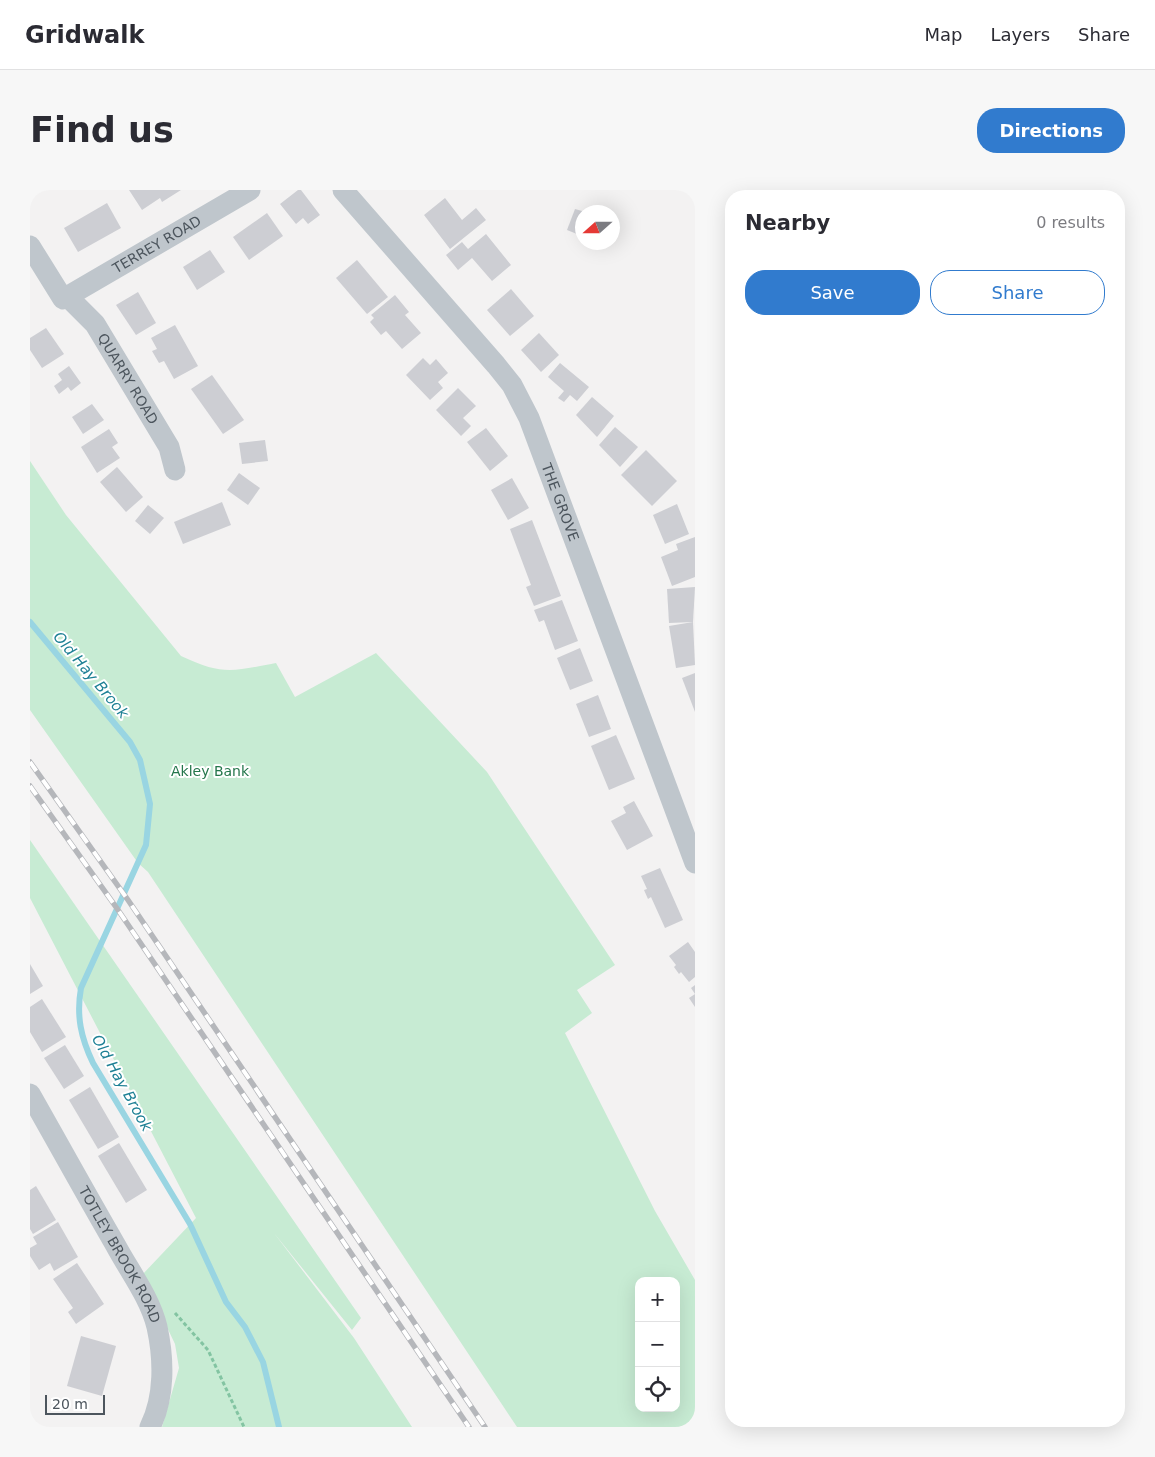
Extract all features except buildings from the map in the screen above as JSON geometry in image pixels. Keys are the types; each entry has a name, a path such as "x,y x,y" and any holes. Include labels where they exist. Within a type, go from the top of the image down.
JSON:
{"street":[{"name":"TERREY ROAD","path":"66,298 250,190"},
{"name":"THE GROVE","path":"343,190 496,365 518,395 539,446 695,863"},
{"name":"QUARRY ROAD","path":"30,246 66,298 95,324 169,448 175,470"},
{"name":"TOTLEY BROOK ROAD","path":"30,1094 142,1291 156,1326 162,1369 160,1395 150,1427"}],"path":[{"path":"174,1311 208,1350 244,1427"}],"green space":[{"name":"Akley Bank","path":"30,461 66,515 181,656 208,667 228,670 276,663 295,697 376,653 487,772 615,965 577,990 592,1013 565,1033 655,1211 695,1280 695,1427 517,1427 148,872 138,863 30,710"},
{"path":"30,840 361,1318 352,1330 274,1233 354,1338 412,1427 162,1427 179,1368 175,1344 142,1275 196,1218 30,898"}],"waterway":[{"name":"Old Hay Brook","path":"30,622 130,742 140,760 150,804 146,845 81,988 79,1017 85,1045 93,1063 190,1224 226,1302 245,1327 263,1362 279,1427"}],"railway":[{"path":"30,762 128,900 485,1427"},
{"path":"30,786 116,907 469,1427"}]}
